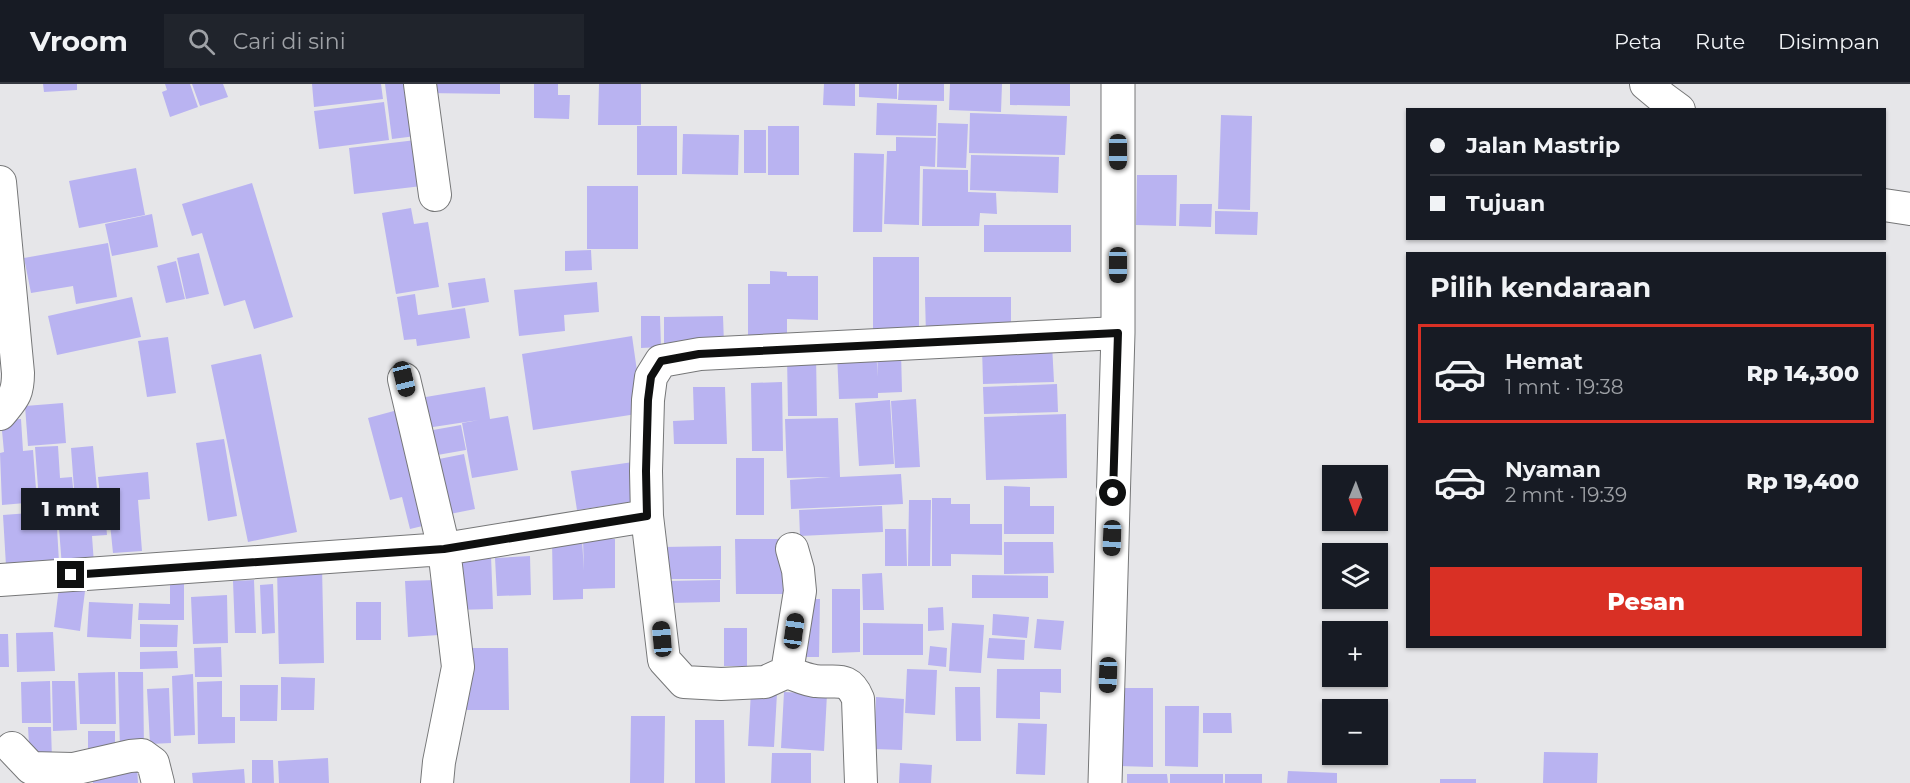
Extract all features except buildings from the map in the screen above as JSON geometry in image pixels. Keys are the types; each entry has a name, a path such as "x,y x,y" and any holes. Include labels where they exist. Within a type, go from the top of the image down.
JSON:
{"main road":[{"path":"1105,783 1118,333 1118,84"}],"street":[{"path":"420,84 435,195"},
{"path":"1646,84 1676,108"},
{"path":"0,182 18,387 12,401 0,414"},
{"path":"1886,205 1910,209"},
{"path":"861,783 858,699 854,688 843,681 814,681 788,672 765,682 721,684 684,682 664,660 647,516 648,400 651,377 661,361 699,354 1118,333"},
{"path":"404,379 444,549 458,667 437,783"},
{"path":"0,573 444,549 647,516"},
{"path":"788,672 800,591 798,570 792,549"},
{"path":"12,748 31,768 40,770 73,769 142,755 153,763 158,783"}],"route":[{"path":"71,575 444,549 647,516 648,400 651,377 661,361 699,354 1118,333 1113,493"}]}
